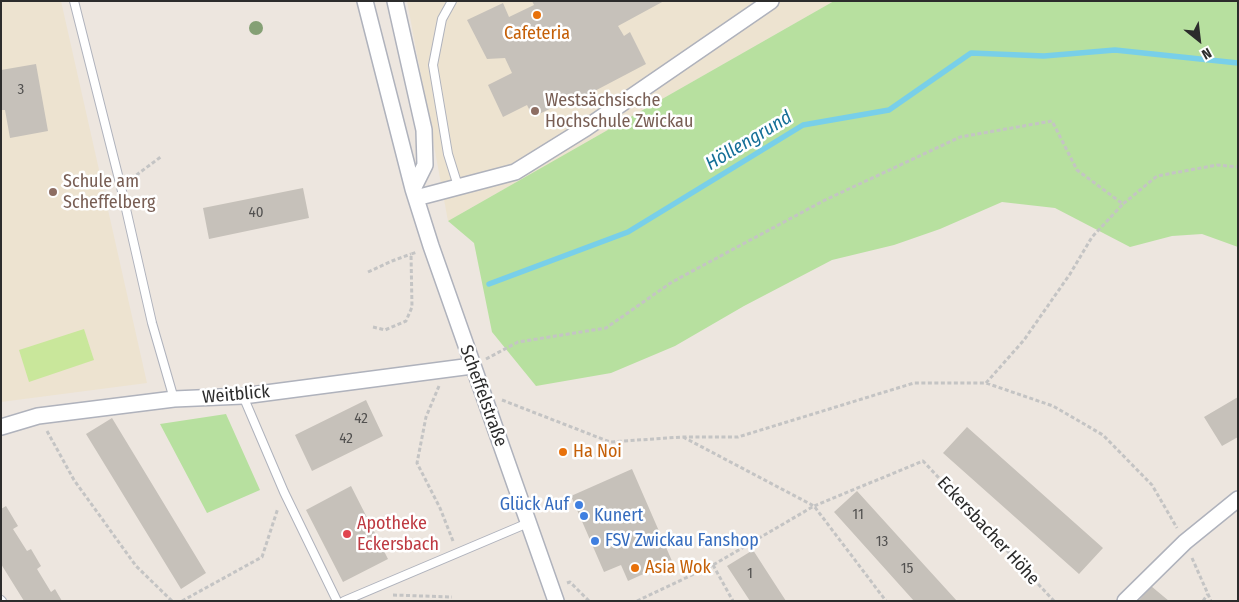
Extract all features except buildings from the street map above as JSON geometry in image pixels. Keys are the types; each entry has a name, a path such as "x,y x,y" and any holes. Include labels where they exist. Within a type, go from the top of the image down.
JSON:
{"street":[{"name":"Scheffelstraße","path":"364,1 415,194 431,246 554,594"},
{"path":"395,1 424,130 425,165 415,194 515,172 586,128 772,1"},
{"name":"Weitblick","path":"1,427 38,416 174,399 243,396 472,366"},
{"path":"1125,601 1185,542 1238,500"}],"lane":[{"path":"74,1 152,323 174,399"},
{"path":"452,1 442,19 433,65 448,154 458,186"},
{"path":"243,396 284,492 337,601"},
{"path":"344,601 528,523"}],"path":[{"path":"472,366 518,342 606,328 672,282 825,200 960,138 1052,121 1077,170 1123,204"},
{"path":"120,187 162,156"},
{"path":"986,383 1024,340 1070,274 1092,237 1123,204 1156,176 1217,165 1238,167"},
{"path":"368,272 431,246"},
{"path":"373,327 385,330 406,322 412,307 411,254"},
{"path":"446,370 426,417 417,462 440,508 457,554"},
{"path":"482,392 610,442 682,437 738,437 914,383 986,383 1053,406 1103,434 1152,485 1185,542 1211,601"},
{"path":"38,416 74,480 136,566 172,601"},
{"path":"682,437 814,506 886,601"},
{"name":"Eckersbacher Höhe","path":"814,506 922,462 1054,601"},
{"path":"182,601 262,557 284,492"},
{"path":"637,601 714,565 814,506"},
{"path":"714,565 733,601"},
{"path":"554,594 570,582 589,601"},
{"path":"1203,601 1208,593"},
{"path":"385,595 452,597"}],"shaded area":[{"name":"Schule am Scheffelberg","path":"1,1 61,1 147,383 1,402"},
{"name":"Westsächsische Hochschule Zwickau","path":"407,1 834,1 448,221"}],"green space":[{"path":"834,1 1238,1 1238,247 1202,234 1172,236 1130,247 1055,208 1002,202 940,229 894,245 832,260 744,306 675,346 611,373 536,386 492,332 474,243 448,221"},
{"path":"84,329 94,360 29,382 19,350"},
{"path":"226,414 260,490 207,513 160,424"}],"waterway":[{"name":"Höllengrund","path":"489,284 628,232 803,125 889,110 971,53 1044,56 1115,50 1238,63"}],"place":[{"name":"Cafeteria","path":"537,15"},
{"name":"Westsächsische Hochschule Zwickau","path":"535,111"},
{"name":"Schule am Scheffelberg","path":"53,192"},
{"name":"Ha Noi","path":"563,452"},
{"name":"Glück Auf","path":"579,505"},
{"name":"Kunert","path":"584,516"},
{"name":"Apotheke Eckersbach","path":"347,534"},
{"name":"FSV Zwickau Fanshop","path":"595,541"},
{"name":"Asia Wok","path":"635,568"}]}
